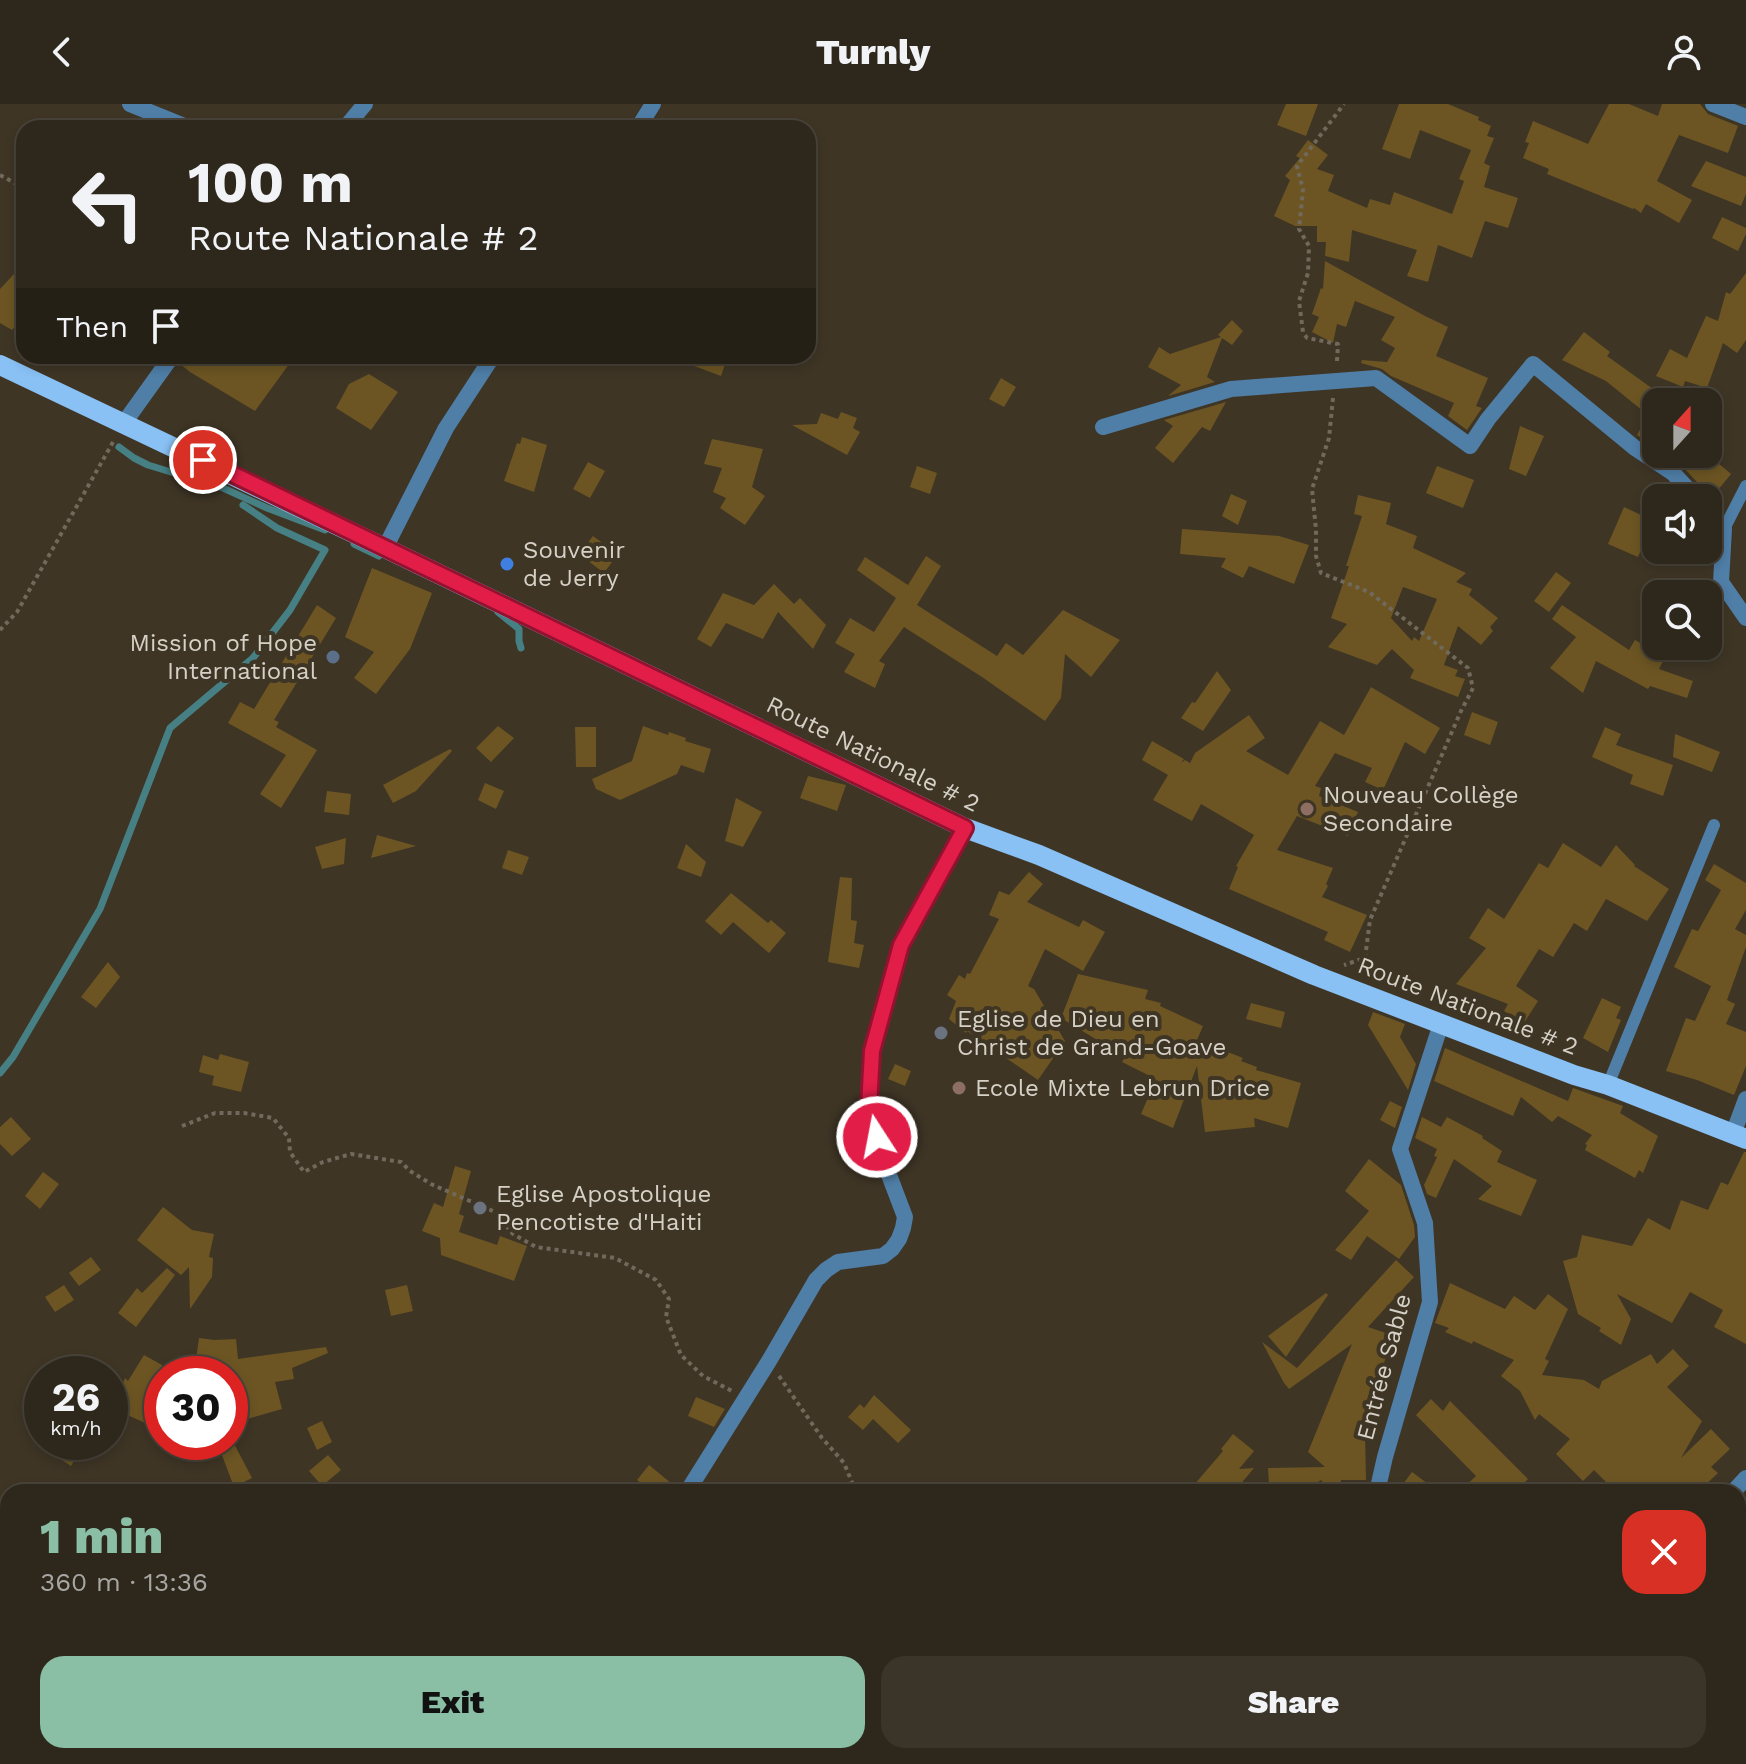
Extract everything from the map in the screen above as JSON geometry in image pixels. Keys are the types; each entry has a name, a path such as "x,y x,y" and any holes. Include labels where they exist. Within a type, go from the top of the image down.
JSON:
{"main road":[{"name":"Route Nationale # 2","path":"0,365 965,828 1039,855 1314,975 1740,1137"}],"street":[{"path":"130,104 169,120"},
{"path":"352,120 365,104"},
{"path":"1713,104 1746,117"},
{"path":"124,423 166,364"},
{"path":"385,548 446,428 488,364"},
{"path":"1103,427 1231,389 1376,378 1470,446 1533,364 1683,484"},
{"path":"1724,529 1721,582 1746,618"},
{"path":"692,1484 816,1280 838,1262 883,1256 899,1239 905,1217 886,1167 869,1107 872,1051 901,945 965,828"},
{"name":"Entrée Sable","path":"1379,1484 1430,1302 1425,1223 1400,1149 1441,1024"},
{"path":"1740,1137 1746,1099"},
{"path":"110,1764 179,1764"}],"lane":[{"path":"1724,529 1746,486"},
{"path":"1608,1085 1714,825"}],"path":[{"path":"1314,975 1365,958 1370,920 1473,688 1468,668 1369,592 1321,573 1316,556 1312,489 1329,438 1338,344 1307,338 1303,332 1299,301 1308,273 1309,246 1299,229 1303,190 1297,166 1344,104"},
{"path":"0,630 17,612 124,423"},
{"path":"182,1126 215,1113 244,1113 273,1118 289,1138 290,1152 304,1172 323,1162 351,1154 401,1162 431,1184 495,1212 513,1234 536,1247 615,1258 656,1280 669,1299 666,1317 681,1355 703,1376 744,1398"},
{"path":"769,1361 806,1416 844,1463 853,1484"}],"building":[{"path":"1286,104 1318,104 1306,136 1277,125"},
{"path":"1399,104 1448,104 1479,117 1478,120 1491,126 1487,136 1494,138 1484,163 1490,166 1484,187 1518,198 1508,228 1485,221 1472,258 1438,245 1428,282 1407,276 1417,250 1352,230 1349,262 1325,256 1326,242 1317,242 1317,226 1295,226 1274,216 1290,180 1285,176 1300,158 1296,156 1308,140 1328,155 1317,169 1334,175 1328,191 1367,208 1370,199 1390,205 1394,192 1452,214 1464,181 1459,179 1471,150 1420,130 1410,159 1382,149"},
{"path":"1609,104 1629,104 1658,116 1662,104 1700,104 1708,114 1738,126 1728,153 1679,135 1657,181 1692,200 1679,223 1646,204 1641,213 1547,174 1549,169 1523,158 1533,121 1588,144"},
{"path":"1706,161 1746,177 1746,194 1741,206 1691,186"},
{"path":"1722,217 1746,228 1738,251 1712,238"},
{"path":"1325,261 1448,327 1436,356 1488,378 1476,406 1482,408 1467,430 1448,416 1454,403 1391,376 1382,369 1361,363 1362,360 1387,362 1395,348 1381,340 1395,317 1355,301 1346,327 1337,324 1333,343 1312,332 1319,317 1312,314 1323,289"},
{"path":"1746,273 1746,340 1737,353 1723,343 1707,388 1685,381 1683,387 1656,376 1670,349 1687,358 1706,316 1718,321 1726,292 1730,294"},
{"path":"16,275 16,325 12,330 0,323 0,289"},
{"path":"1232,320 1243,331 1232,345 1222,338 1207,377 1215,382 1168,396 1181,385 1148,367 1159,347 1170,354 1221,337 1218,335"},
{"path":"1584,332 1610,352 1607,356 1652,388 1642,388 1642,410 1606,381 1562,360"},
{"path":"180,364 289,364 255,411"},
{"path":"689,364 725,364 721,376"},
{"path":"369,374 398,392 371,430 336,408 349,384"},
{"path":"1001,378 1016,387 1004,407 989,399"},
{"path":"1226,402 1210,431 1202,427 1173,463 1155,448 1173,426 1164,420"},
{"path":"841,412 857,418 853,428 860,432 847,455 792,425 817,424 821,413 838,419"},
{"path":"1520,426 1544,436 1526,476 1509,469"},
{"path":"522,437 547,445 534,492 504,481"},
{"path":"712,439 763,449 752,487 765,496 745,525 720,508 726,498 713,492 722,468 704,464"},
{"path":"588,462 605,471 590,498 573,489"},
{"path":"917,466 937,473 930,494 910,487"},
{"path":"1437,466 1474,480 1463,508 1426,493"},
{"path":"1722,466 1731,474 1722,485 1697,482 1684,468"},
{"path":"1231,494 1247,501 1238,525 1222,516"},
{"path":"1358,495 1391,503 1386,524 1417,536 1413,548 1466,573 1456,582 1472,589 1469,595 1498,618 1490,627 1493,631 1481,645 1458,626 1444,665 1458,670 1455,676 1465,679 1458,697 1410,678 1414,670 1392,649 1377,665 1328,647 1347,624 1331,618 1362,516 1354,514","holes":["1403,587 1437,599 1419,641 1414,637 1412,641 1391,618"]},
{"path":"1624,507 1642,515 1642,548 1638,557 1608,544"},
{"path":"1182,529 1279,536 1309,545 1294,584 1249,566 1243,578 1221,567 1226,558 1180,554"},
{"path":"593,536 618,554 604,573 579,554"},
{"path":"926,556 941,566 917,605 997,656 1006,643 1023,655 1063,610 1120,640 1091,677 1065,654 1061,698 1045,721 904,627 879,661 885,664 875,688 844,672 855,654 835,643 850,618 874,632 896,598 857,570 865,557 908,585"},
{"path":"372,568 432,593 410,649 376,694 354,678 374,652 345,637"},
{"path":"1556,572 1571,583 1549,612 1534,601"},
{"path":"774,584 794,604 800,598 826,625 813,649 778,612 763,639 726,623 711,647 697,639 723,593 754,605"},
{"path":"317,605 336,618 274,720 279,722 276,727 317,750 281,808 260,794 286,755 228,723 240,702 254,709"},
{"path":"1562,605 1629,650 1635,640 1642,644 1642,660 1664,660 1659,669 1693,681 1687,698 1650,686 1648,689 1596,661 1583,693 1550,668 1576,637 1552,619"},
{"path":"1217,671 1231,690 1203,731 1181,718"},
{"path":"1371,687 1440,728 1425,754 1405,742 1383,790 1365,782 1372,768 1335,753 1315,786 1321,788 1319,796 1358,812 1348,836 1297,816 1277,850 1333,868 1322,897 1367,915 1350,952 1324,940 1328,932 1229,889 1236,866 1254,835 1201,804 1192,821 1153,800 1168,775 1142,760 1152,741 1184,759 1181,763 1185,760 1190,763 1195,753 1249,715 1265,738 1246,751 1288,775 1320,721 1344,735"},
{"path":"1472,712 1498,722 1490,745 1464,735"},
{"path":"498,726 514,738 491,762 476,748"},
{"path":"643,726 668,735 669,732 711,749 704,773 681,765 677,774 620,800 596,789 592,779 632,761"},
{"path":"575,727 596,727 596,767 576,767"},
{"path":"1605,727 1621,734 1616,745 1673,765 1663,796 1630,784 1633,775 1592,757"},
{"path":"1675,734 1720,752 1712,772 1673,757"},
{"path":"450,749 452,751 416,791 393,803 383,785"},
{"path":"808,776 846,785 837,811 800,798"},
{"path":"485,783 504,791 496,809 478,800"},
{"path":"327,791 351,794 349,815 324,812"},
{"path":"736,798 762,812 743,847 725,841"},
{"path":"377,835 416,846 371,858"},
{"path":"346,838 344,864 322,869 315,847"},
{"path":"1563,843 1601,867 1616,845 1634,866 1669,889 1647,921 1606,899 1587,931 1574,923 1553,957 1539,949 1516,986 1538,1001 1524,1023 1504,1011 1508,1004 1456,984 1486,948 1469,938 1488,908 1504,919 1539,863 1548,868"},
{"path":"686,844 706,862 701,877 677,868"},
{"path":"508,850 529,857 522,875 502,868"},
{"path":"1714,864 1746,883 1746,910 1735,929 1746,935 1746,947 1727,1000 1735,1004 1726,1024 1746,1032 1746,1066 1734,1095 1666,1071 1686,1018 1695,1021 1711,986 1674,967 1692,929 1698,931 1721,890 1705,880"},
{"path":"1029,872 1043,884 1027,902 1079,927 1083,920 1105,932 1083,971 1045,949 1028,986 1034,989 1065,1041 1038,1080 949,1019 956,1001 947,995 959,975 965,979 967,973 970,974 999,919 989,915 999,891 1009,895"},
{"path":"840,877 852,878 851,920 857,921 854,943 864,945 859,968 828,962"},
{"path":"731,893 768,923 771,920 786,933 769,953 733,922 721,935 705,921"},
{"path":"108,962 120,977 96,1008 81,997"},
{"path":"1078,974 1148,990 1145,999 1161,1003 1160,1006 1203,1026 1197,1040 1243,1058 1241,1061 1257,1067 1256,1070 1301,1083 1288,1128 1254,1118 1255,1127 1205,1132 1197,1066 1173,1128 1141,1114 1156,1079 1122,1062 1125,1057 1061,1018"},
{"path":"1602,998 1621,1007 1616,1018 1621,1020 1608,1052 1583,1038"},
{"path":"1251,1003 1285,1012 1281,1028 1246,1019"},
{"path":"1373,1012 1405,1024 1400,1037 1416,1064 1408,1090 1368,1025"},
{"path":"1445,1048 1568,1101 1573,1088 1623,1106 1620,1113 1658,1136 1643,1173 1639,1170 1635,1178 1585,1150 1585,1144 1592,1135 1558,1116 1552,1122 1521,1097 1513,1116 1434,1081"},
{"path":"220,1054 249,1062 241,1092 212,1085 214,1076 199,1072 203,1055 218,1060"},
{"path":"895,1064 911,1071 905,1086 888,1079"},
{"path":"1390,1101 1402,1107 1395,1128 1380,1120"},
{"path":"11,1117 31,1139 12,1156 0,1144 0,1127"},
{"path":"1422,1117 1441,1127 1447,1117 1483,1136 1502,1151 1497,1162 1537,1180 1521,1216 1478,1199 1492,1186 1454,1159 1436,1198 1427,1194 1424,1185 1437,1157 1434,1156 1437,1149 1415,1138"},
{"path":"1744,1152 1746,1344 1714,1327 1723,1310 1690,1292 1672,1323 1617,1294 1631,1319 1621,1345 1578,1314 1563,1261 1577,1257 1582,1235 1632,1246 1648,1218 1670,1230 1681,1200 1708,1210 1721,1182 1728,1185"},
{"path":"1369,1159 1401,1185 1414,1225 1415,1237 1399,1259 1367,1236 1351,1260 1335,1250 1369,1211 1345,1191"},
{"path":"455,1166 471,1171 459,1214 464,1216 459,1232 497,1245 500,1236 527,1246 514,1281 441,1255 440,1238 422,1231 434,1203 443,1207"},
{"path":"43,1172 59,1184 40,1209 25,1196"},
{"path":"163,1207 192,1230 214,1234 209,1257 213,1258 212,1277 190,1309 189,1267 181,1275 137,1240"},
{"path":"91,1257 101,1270 79,1286 69,1273"},
{"path":"1396,1260 1414,1277 1368,1327 1392,1335 1377,1388 1381,1389 1370,1435 1365,1433 1366,1480 1341,1480 1341,1484 1322,1484 1322,1480 1313,1484 1269,1484 1268,1468 1325,1467 1308,1452 1352,1344 1289,1389 1262,1342 1297,1368"},
{"path":"167,1268 175,1275 136,1327 118,1313 137,1288 142,1293"},
{"path":"1450,1283 1505,1309 1514,1296 1535,1310 1548,1294 1568,1309 1545,1359 1549,1361 1542,1375 1584,1380 1599,1389 1602,1381 1651,1354 1657,1364 1673,1349 1689,1366 1667,1387 1702,1421 1681,1458 1711,1429 1730,1449 1711,1467 1718,1473 1706,1484 1608,1484 1594,1470 1583,1481 1556,1454 1570,1439 1539,1414 1535,1420 1520,1391 1501,1376 1514,1360 1445,1332 1449,1328 1435,1323"},
{"path":"64,1285 74,1300 55,1312 45,1297"},
{"path":"407,1285 413,1311 391,1316 385,1290"},
{"path":"1326,1293 1328,1295 1286,1357 1268,1336"},
{"path":"199,1338 236,1339 238,1356 196,1356"},
{"path":"326,1347 328,1353 292,1368 294,1379 275,1382 282,1409 248,1419 248,1358"},
{"path":"146,1356 144,1422 128,1415 128,1381"},
{"path":"874,1395 911,1430 898,1443 873,1419 863,1430 848,1417 860,1404 864,1408"},
{"path":"696,1397 725,1409 714,1427 688,1416"},
{"path":"1431,1399 1443,1411 1450,1401 1528,1479 1524,1484 1468,1484 1476,1476 1416,1415"},
{"path":"322,1421 332,1442 317,1450 307,1428"},
{"path":"1233,1434 1254,1451 1239,1469 1254,1468 1241,1484 1195,1484 1223,1451 1221,1449"},
{"path":"328,1455 341,1470 324,1484 320,1484 309,1471"},
{"path":"224,1460 243,1460 252,1478 233,1484"},
{"path":"649,1465 672,1484 642,1484 637,1480"},
{"path":"1412,1472 1428,1484 1403,1484"}],"waterway":[{"path":"119,447 148,465 223,488 325,530"},
{"path":"0,1073 13,1057 100,909 170,728 253,658 290,610 325,550 277,528 243,505"},
{"path":"354,544 379,556"},
{"path":"498,612 519,629 521,648"}],"place":[{"name":"Souvenir de Jerry","path":"507,564"},
{"name":"Mission of Hope International","path":"333,657"},
{"name":"Nouveau Collège Secondaire","path":"1307,809"},
{"name":"Eglise de Dieu en Christ de Grand-Goave","path":"941,1033"},
{"name":"Ecole Mixte Lebrun Drice","path":"959,1088"},
{"name":"Eglise Apostolique Pencotiste d'Haiti","path":"480,1208"}],"route":[{"path":"203,460 965,828 901,945 872,1051 869,1107 877,1137"}]}
